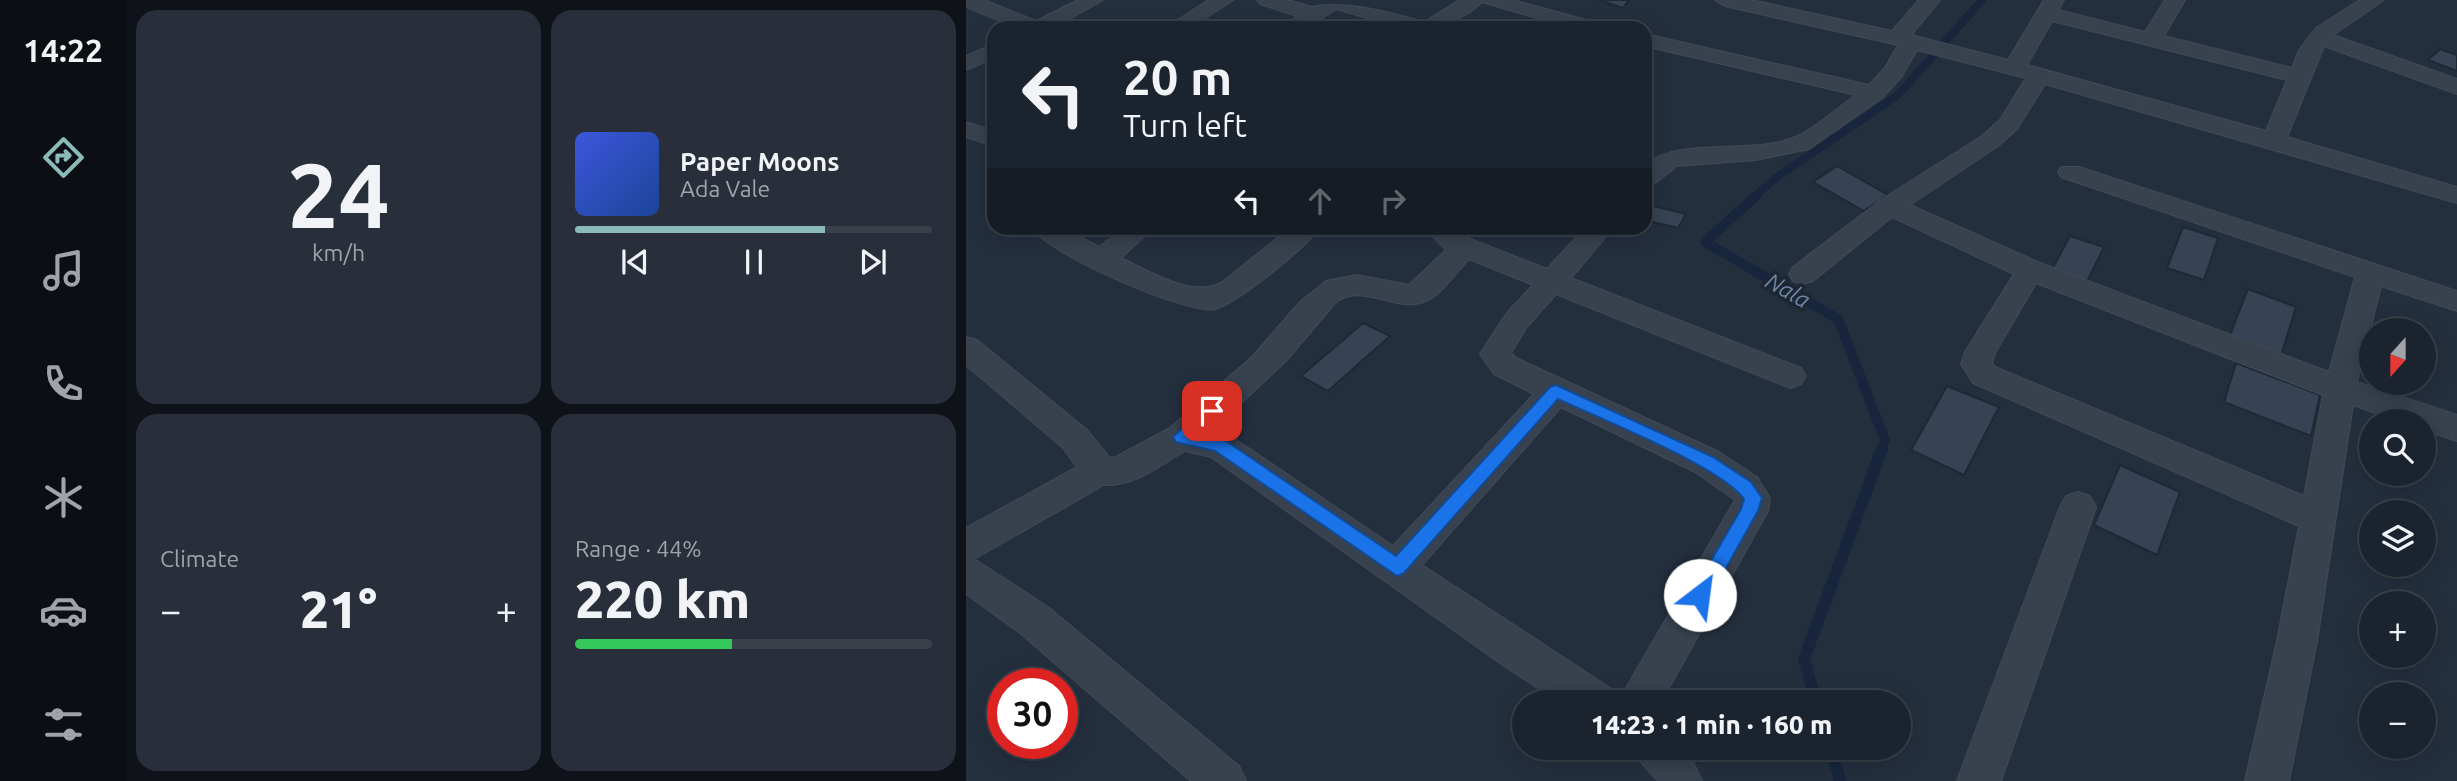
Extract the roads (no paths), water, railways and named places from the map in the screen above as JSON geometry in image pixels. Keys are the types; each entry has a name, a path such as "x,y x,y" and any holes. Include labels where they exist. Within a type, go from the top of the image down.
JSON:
{"street":[{"path":"966,0 1019,21"},
{"path":"1051,21 1093,0"},
{"path":"1187,21 1223,0"},
{"path":"1266,0 1313,14"},
{"path":"1438,21 1474,0"},
{"path":"1491,0 1562,21"},
{"path":"1725,0 1951,51 2457,195"},
{"path":"1817,19 1837,0"},
{"path":"1652,172 1661,164 1673,159 1756,153 1801,144 1874,93 1894,71 1930,0"},
{"path":"2151,40 2175,0"},
{"path":"2274,141 2310,50 2320,37 2374,0"},
{"path":"1302,21 1336,1 1403,21"},
{"path":"2014,68 2049,7 2151,40 2300,77"},
{"path":"2320,37 2457,87"},
{"path":"1652,42 1874,93"},
{"path":"966,64 987,54"},
{"path":"1803,274 1890,206 1990,141 2009,124 2039,75"},
{"path":"966,129 987,136"},
{"path":"2070,172 2457,302"},
{"path":"1890,206 2031,270 2340,388 2457,428"},
{"path":"1057,235 1101,260 1163,286 1210,300 1231,290 1298,235"},
{"path":"1101,260 1131,235"},
{"path":"1594,235 1516,321 1495,355 1505,366 1707,462 1745,487 1753,498 1749,511 1645,690"},
{"path":"966,546 1100,471 1118,472 1182,437 1275,353 1335,288 1352,284 1399,298 1419,293 1457,237 1552,282 1790,376"},
{"path":"2031,270 1980,352 1976,364 1984,375 2318,518"},
{"path":"2267,781 2318,518 2340,388 2370,272"},
{"path":"966,348 1065,430 1100,471"},
{"path":"1397,567 1556,391"},
{"path":"1182,437 1220,446 1511,648 1577,690"},
{"path":"1979,781 2078,507"},
{"path":"966,573 1034,620 1224,781"},
{"path":"1670,760 1680,781"}],"waterway":[{"name":"Nala","path":"1755,196 1777,177 1898,95 1982,0"},
{"name":"Nala","path":"1757,195 1705,242 1838,319 1885,440 1881,451"},
{"name":"Nala","path":"1813,690 1804,659 1882,449"},
{"name":"Nala","path":"1834,760 1840,781"}]}
